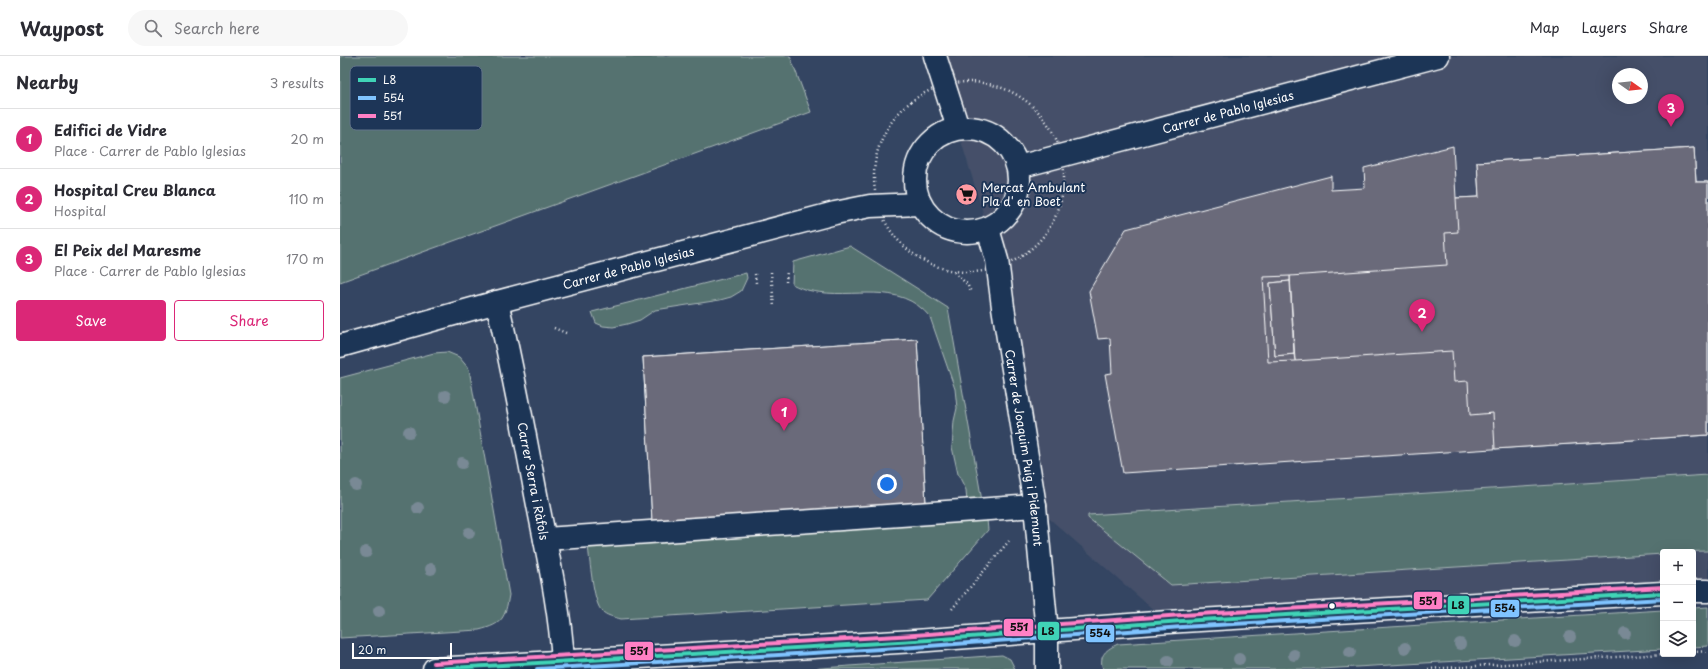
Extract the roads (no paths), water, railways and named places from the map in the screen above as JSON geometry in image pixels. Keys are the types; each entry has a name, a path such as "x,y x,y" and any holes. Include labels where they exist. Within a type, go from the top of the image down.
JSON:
{"street":[{"path":"935,56 958,128"},
{"name":"Carrer de Pablo Iglesias","path":"1018,167 1438,56"},
{"path":"958,128 977,128 995,135 1010,149 1018,167 1020,185 1015,203 1004,218 988,229 969,233 949,230 932,220 920,204 914,181 920,157 936,138 958,128"},
{"name":"Carrer de Pablo Iglesias","path":"340,346 497,302 835,213 870,206 920,204"},
{"name":"Carrer de Joaquim Puig i Pidemunt","path":"988,229 997,260 1003,307 1035,506 1047,632 1048,669"},
{"name":"Carrer Serra i Ràfols","path":"497,302 510,356 545,539 562,636 563,661"},
{"path":"545,539 1035,506"},
{"path":"1696,591 1708,590"},
{"path":"434,669 942,639 1189,620 1660,593"}],"place":[{"name":"El Peix del Maresme","path":"1671,127"},
{"name":"Mercat Ambulant Pla d' en Boet","path":"966,194"},
{"name":"Hospital Creu Blanca","path":"1422,332"},
{"name":"Edifici de Vidre","path":"784,431"}]}
